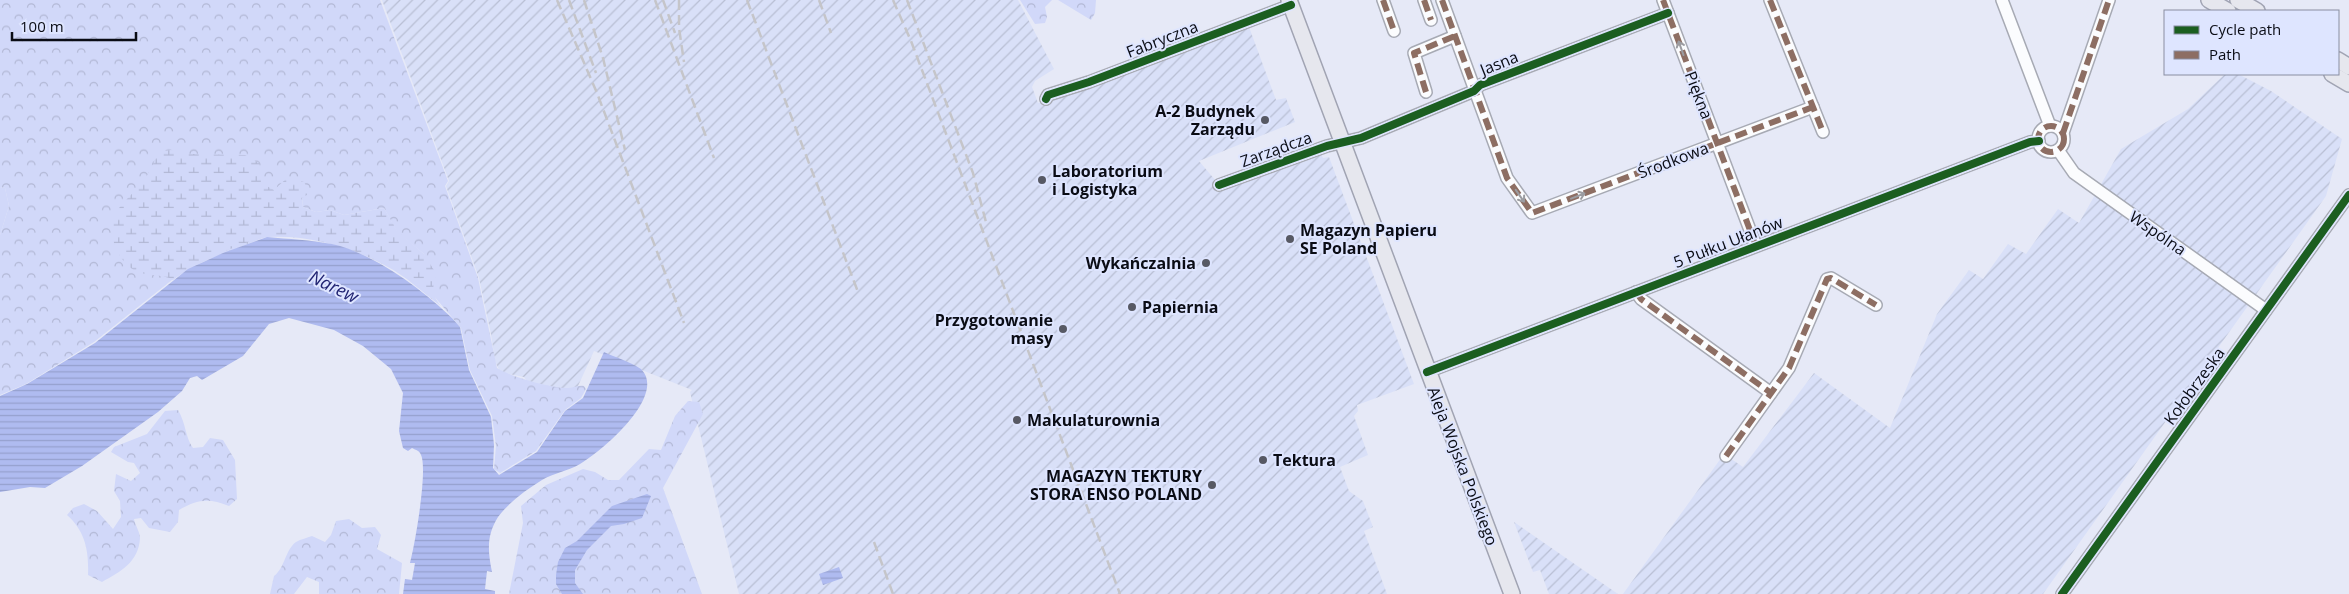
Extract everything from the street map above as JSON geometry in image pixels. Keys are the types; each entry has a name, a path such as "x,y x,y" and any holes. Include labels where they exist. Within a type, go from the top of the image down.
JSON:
{"main road":[{"path":"2209,0 2226,10"},
{"path":"2238,0 2255,10"},
{"name":"Aleja Wojska Polskiego","path":"1290,2 1512,594"},
{"path":"2334,75 2349,84"}],"street":[{"path":"1383,0 1394,31"},
{"path":"1424,0 1431,20"},
{"path":"1442,0 1474,91"},
{"name":"Piękna","path":"1663,0 1756,246"},
{"path":"1770,0 1823,132"},
{"path":"2002,0 2050,126"},
{"path":"2063,133 2058,128 2050,126 2042,129 2038,141 2046,151 2058,150 2063,144 2063,133 2067,127 2109,0"},
{"name":"Fabryczna","path":"1046,99 1048,95 1089,82 1290,2"},
{"name":"Jasna","path":"1343,143 1361,138 1474,91 1480,85 1668,13"},
{"path":"1426,92 1414,53 1454,36"},
{"name":"Środkowa","path":"1474,91 1507,178 1532,213 1813,107"},
{"name":"5 Pułku Ułanów","path":"1428,372 2030,142 2038,141"},
{"name":"Zarządcza","path":"1219,185 1318,149 1343,143"},
{"name":"Wspólna","path":"2058,150 2074,173 2266,310"},
{"name":"Kołobrzeska","path":"2062,594 2349,195"},
{"path":"1726,456 1792,361 1829,278 1876,305"},
{"path":"1636,292 1641,299 1771,392"}],"shaded area":[{"path":"382,0 1018,0 1054,69 1035,81 1032,87 1038,103 1249,27 1276,100 1286,98 1295,122 1199,161 1221,187 1320,152 1323,158 1329,157 1414,384 1357,405 1358,411 1354,416 1368,455 1340,467 1349,491 1363,501 1373,527 1364,531 1387,594 739,594 690,392 692,390 594,351 573,397 530,385 524,377 500,372 495,361 479,278 446,186 449,181"},
{"path":"2224,75 2240,75 2271,91 2342,139 2326,196 2043,594 1623,594 1724,454 1743,467 1814,373 1890,428 1937,314 1969,270 1983,279 2008,244 2026,254 2058,209 2079,223 2121,149 2188,109"},
{"path":"1514,522 1618,594 1549,594 1540,570 1533,572"}],"green space":[{"path":"0,0 380,0 448,181 445,186 478,278 497,368 521,378 562,388 584,386 586,389 581,398 565,410 536,451 500,473 494,469 496,446 492,416 470,370 461,328 433,295 433,285 424,254 397,232 384,208 344,215 330,210 316,212 303,207 304,182 268,236 187,268 94,342 26,384 0,395 0,235 9,206 5,188 0,187"},
{"path":"1020,0 1052,0 1045,7 1047,17 1045,23 1035,24"},
{"path":"1058,0 1096,0 1095,13 1091,20"},
{"path":"171,150 189,154 245,155 259,163 261,183 274,190 287,178 304,182 310,193 302,198 303,207 316,212 330,210 344,215 384,208 397,231 424,254 437,275 433,292 441,306 393,270 373,259 345,248 299,238 269,237 247,242 205,261 173,280 164,276 136,271 124,262 116,248 112,233 113,218 145,179 159,152"},
{"path":"0,187 5,188 9,206 0,235"},
{"path":"688,401 699,402 703,414 663,488 702,594 509,594 523,523 521,506 546,485 583,469 595,472 608,480 619,480 649,449 661,450 675,416"},
{"path":"178,410 193,448 203,447 210,438 223,440 235,460 237,499 229,506 204,501 186,506 179,510 178,522 170,532 149,528 141,518 134,519 140,538 136,554 122,570 102,582 88,575 88,557 85,542 78,528 67,515 73,508 84,504 97,511 113,529 121,517 120,501 114,491 116,474 131,481 140,473 134,463 128,462 111,452 114,447 147,434 165,411"},
{"path":"349,519 362,528 375,527 381,535 377,549 402,563 399,594 319,594 319,582 307,577 294,594 270,594 274,576 281,568 292,545 312,536 325,542 331,535 336,521"}],"water":[{"name":"Narew","path":"267,237 332,244 364,255 412,284 452,318 460,327 469,370 491,417 494,445 493,468 499,475 537,452 565,411 583,398 604,352 642,370 647,381 645,394 628,423 590,458 530,488 513,501 498,517 491,531 489,551 492,572 487,571 485,589 495,591 495,594 403,594 405,579 412,580 415,563 410,563 418,525 423,463 420,452 412,448 408,451 403,448 399,431 403,393 391,369 363,346 334,330 289,318 269,324 243,356 202,380 197,376 190,378 182,391 158,412 82,466 45,488 30,487 0,492 0,396 27,384 95,343 188,269 223,253"},
{"path":"647,494 651,496 642,518 611,526 587,550 575,570 575,583 583,594 562,594 556,584 556,575 558,562 565,548 577,541 612,506"},
{"path":"839,567 843,578 823,585 819,574"}],"railway":[{"path":"557,0 597,93 684,323"},
{"path":"569,0 596,73"},
{"path":"584,0 603,58 625,150"},
{"path":"655,0 714,158"},
{"path":"663,0 675,33"},
{"path":"679,0 679,28 684,62"},
{"path":"747,0 858,292"},
{"path":"819,0 831,33"},
{"path":"893,0 911,41 1120,594"},
{"path":"907,0 973,173 987,226"},
{"path":"874,542 893,594"}],"marked path":[{"path":"1383,0 1394,31"},
{"path":"1424,0 1431,20"},
{"path":"1442,0 1507,178 1532,213 1813,107"},
{"path":"1663,0 1756,246"},
{"path":"1770,0 1823,132"},
{"path":"2063,133 2109,0"},
{"path":"1426,92 1414,53 1455,36"},
{"path":"2051,126 2060,130 2064,139 2060,148 2051,152 2042,148 2038,139 2042,130 2051,126"},
{"path":"1726,456 1789,368 1827,279 1831,278 1876,305"},
{"path":"1636,292 1641,299 1771,393"}],"cycle path":[{"path":"1046,99 1048,95 1089,82 1291,5"},
{"path":"1219,185 1327,146 1361,138 1474,91 1480,85 1668,13"},
{"path":"1427,372 2030,142 2039,141"},
{"path":"2062,594 2349,195"}],"place":[{"name":"A-2 Budynek Zarządu","path":"1265,120"},
{"name":"Laboratorium i Logistyka","path":"1042,180"},
{"name":"Magazyn Papieru SE Poland","path":"1290,239"},
{"name":"Wykańczalnia","path":"1206,263"},
{"name":"Papiernia","path":"1132,307"},
{"name":"Przygotowanie masy","path":"1063,329"},
{"name":"Makulaturownia","path":"1017,420"},
{"name":"Tektura","path":"1263,460"},
{"name":"MAGAZYN TEKTURY STORA ENSO POLAND","path":"1212,485"}]}
